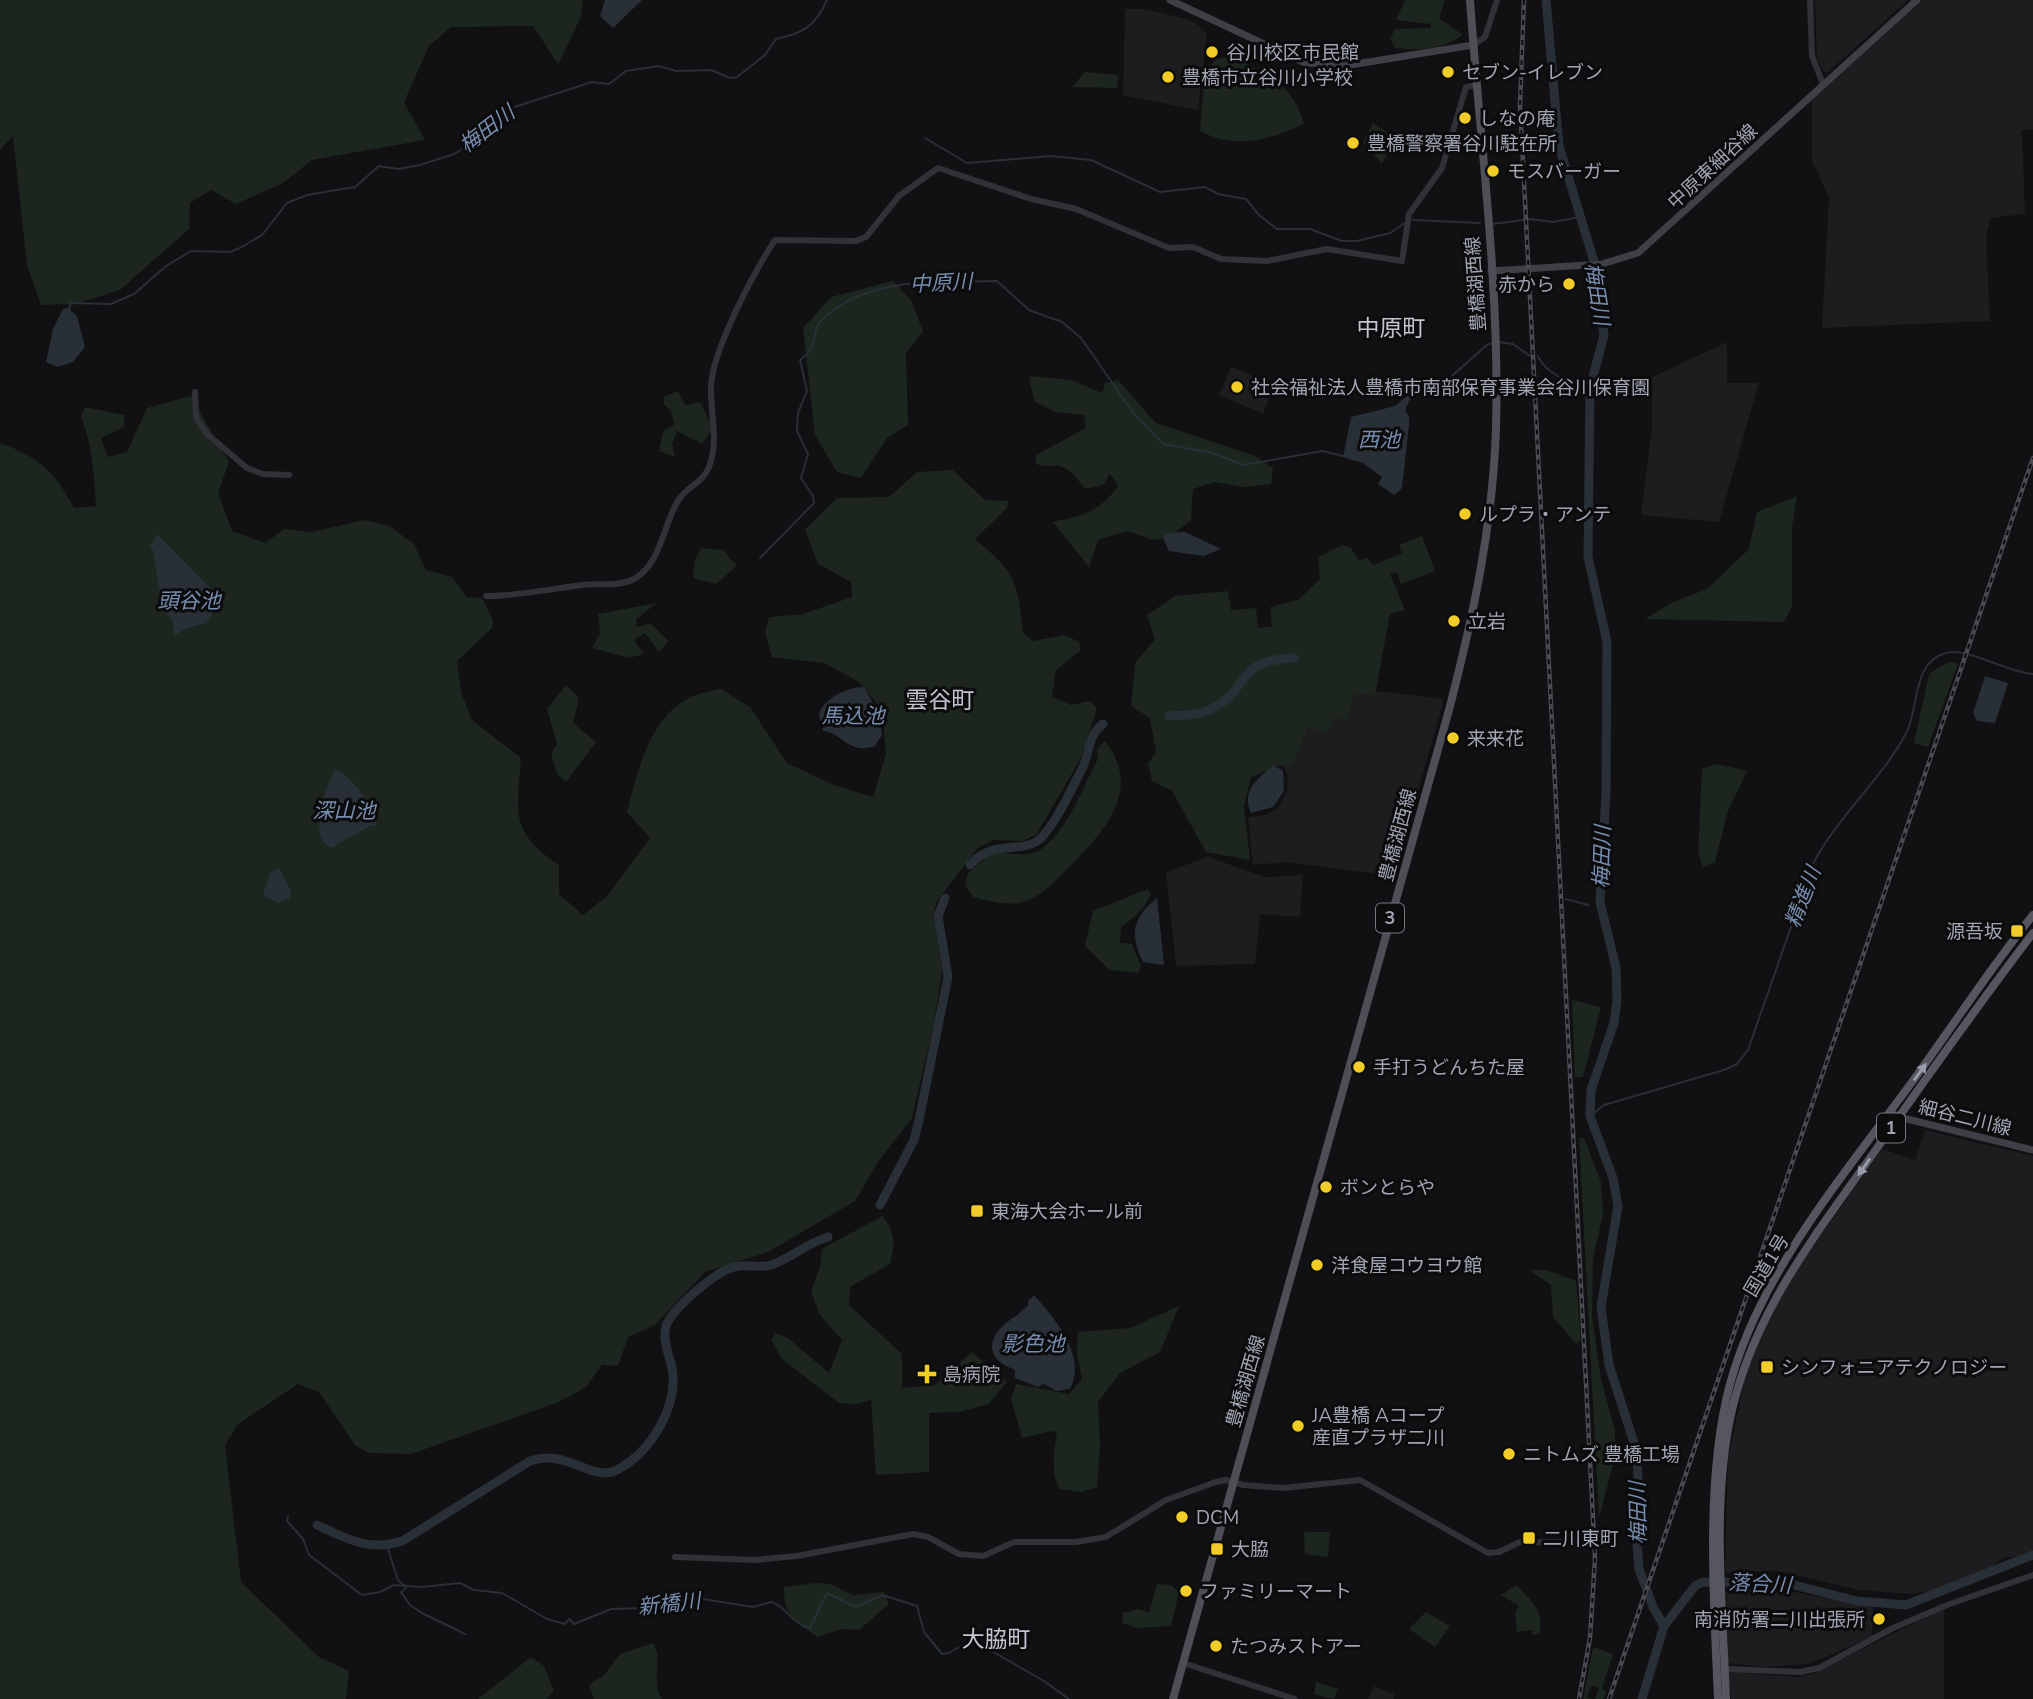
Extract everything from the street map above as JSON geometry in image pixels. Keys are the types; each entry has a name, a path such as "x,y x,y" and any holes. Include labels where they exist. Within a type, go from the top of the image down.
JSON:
{"highway":[{"name":"国道1号","path":"1718,1699 1718,1573 1723,1477 1729,1424 1758,1328 1806,1249 1895,1114 2033,915"},
{"name":"国道1号","path":"1895,1114 2033,933"},
{"name":"国道1号","path":"1718,1589 1726,1699"}],"main road":[{"path":"1170,0 1305,63 1350,65 1473,45"},
{"name":"豊橋湖西線","path":"1173,1699 1470,630 1489,519 1496,428 1491,271 1470,0"},
{"name":"中原東細谷線","path":"1491,271 1602,264 1621,260 1651,243 1917,0"},
{"name":"細谷二川線","path":"1895,1114 2033,1150"}],"street":[{"path":"1473,45 1485,37 1497,0"},
{"path":"1810,0 1812,56 1823,84"},
{"path":"486,596 525,596 584,584 607,585 638,576 660,547 678,500 707,473 715,440 711,385 730,321 775,240 856,241 866,237 899,196 938,168 1031,199 1076,209 1169,248 1193,247 1221,260 1267,261 1327,249 1402,261 1409,214 1442,168 1466,87 1477,85"},
{"path":"195,392 196,418 207,434 247,468 263,474 289,475"},
{"path":"675,1557 755,1560 797,1556 913,1534 928,1536 959,1554 983,1556 1014,1542 1076,1542 1106,1537 1166,1500 1205,1485 1233,1481 1243,1485 1283,1488 1360,1480 1488,1553 1499,1552 1520,1542 1587,1543"},
{"path":"1725,1669 1800,1672 1819,1668 1936,1609 2033,1574"},
{"path":"1183,1663 1295,1699"}],"shaded area":[{"path":"0,0 583,0 581,17 558,64 533,26 451,27 429,46 404,102 425,140 312,160 283,183 236,204 211,190 190,203 189,229 120,290 75,304 41,305 27,266 13,136 0,150"},
{"path":"1405,0 1445,0 1439,18 1463,35 1431,48 1395,48 1390,39 1395,29 1431,28 1431,24 1396,20"},
{"path":"1815,0 1908,0 1828,72 1824,72 1817,59"},
{"path":"1922,0 2033,0 2033,130 2022,130 2025,214 1991,218 1986,237 1990,321 1822,328 1829,197 1812,161 1812,99"},
{"path":"1125,9 1144,9 1191,20 1207,33 1198,110 1123,95"},
{"path":"1234,57 1278,82 1293,99 1304,124 1278,135 1252,141 1227,140 1200,131 1204,79 1215,59"},
{"path":"1085,72 1118,75 1117,88 1072,87"},
{"path":"1373,123 1396,138 1382,164 1363,142"},
{"path":"893,281 911,300 923,331 906,353 908,425 887,438 861,478 837,472 815,435 803,328 831,297"},
{"path":"1727,342 1727,383 1759,383 1719,522 1641,515 1652,426 1652,377"},
{"path":"1231,367 1274,384 1263,414 1219,395"},
{"path":"1029,376 1071,380 1102,393 1105,383 1118,380 1156,423 1255,456 1273,468 1271,484 1243,487 1214,482 1193,489 1191,520 1169,538 1153,540 1127,531 1098,540 1089,567 1053,522 1090,512 1104,502 1118,486 1110,474 1103,485 1085,489 1067,469 1036,464 1036,455 1086,428 1084,415 1055,412 1034,401"},
{"path":"678,391 685,405 700,402 713,428 702,444 677,431 672,444 675,457 659,451 663,431 674,425 671,411 664,404 664,397"},
{"path":"191,396 229,462 218,493 232,531 265,543 284,529 312,532 364,520 389,526 414,544 426,570 452,577 467,597 482,598 493,620 492,628 457,661 461,692 472,720 521,758 518,807 524,831 531,842 559,865 559,894 583,915 607,896 650,838 627,812 640,764 654,733 664,719 675,707 693,696 721,689 750,707 787,763 834,785 873,797 886,754 882,710 859,682 824,663 772,657 765,633 769,617 803,614 852,597 851,582 818,564 805,530 837,498 889,497 917,472 953,470 985,500 1008,501 1007,508 975,539 999,561 1012,579 1019,601 1023,633 1033,641 1065,635 1079,642 1081,650 1056,670 1052,697 1071,705 1090,701 1097,709 1080,760 1036,835 1022,841 993,840 978,848 937,901 933,914 942,971 934,1023 912,1118 878,1162 855,1201 768,1252 705,1272 655,1325 628,1337 618,1366 602,1365 586,1387 559,1402 411,1454 369,1453 355,1445 319,1392 298,1384 238,1424 225,1445 241,1582 319,1657 349,1671 346,1699 0,1699 0,443 26,454 45,467 60,484 74,508 96,506 90,449 81,417 85,407 124,415 124,427 101,438 108,457 127,452 147,408"},
{"path":"1797,496 1792,527 1792,607 1784,622 1645,619 1673,602 1707,589 1749,549 1757,512"},
{"path":"1422,536 1435,571 1401,584 1397,572 1390,574 1405,610 1390,614 1375,695 1355,693 1348,720 1334,718 1328,732 1307,728 1293,765 1279,766 1251,777 1244,807 1250,860 1206,852 1172,791 1152,781 1148,764 1156,752 1150,718 1131,706 1135,663 1155,639 1147,615 1175,596 1228,591 1231,610 1256,608 1258,628 1272,626 1270,607 1298,600 1320,579 1318,557 1342,545 1351,548 1359,561 1367,557 1373,565 1402,553 1399,545"},
{"path":"701,548 723,550 737,566 716,584 693,578 695,559"},
{"path":"657,603 636,619 637,627 650,623 669,641 659,652 645,633 634,640 644,654 629,658 592,648 600,633 598,614"},
{"path":"1949,662 1958,664 1928,747 1914,743 1928,678 1931,672"},
{"path":"566,685 579,698 573,723 596,742 566,782 557,774 551,754 557,744 547,709"},
{"path":"1352,688 1444,699 1394,876 1286,862 1253,865 1248,817 1265,815 1278,808 1287,791 1288,775 1280,759 1308,724"},
{"path":"1105,741 1116,759 1121,777 1120,793 1106,825 1094,840 1050,886 1027,901 993,902 973,897 965,885 968,873 994,851 1032,853 1043,848 1061,829 1098,759 1097,750"},
{"path":"1717,764 1747,771 1728,811 1715,862 1703,868 1698,853 1702,769"},
{"path":"1208,857 1265,877 1303,875 1300,917 1260,914 1255,964 1176,966 1166,872"},
{"path":"1148,889 1151,894 1145,904 1121,927 1120,943 1132,944 1141,966 1138,973 1110,970 1085,946 1093,911"},
{"path":"1572,1000 1601,1007 1583,1077 1575,1077"},
{"path":"1925,1130 2033,1156 2033,1554 2003,1558 1992,1567 1935,1590 1910,1594 1858,1590 1779,1571 1747,1572 1747,1587 1768,1587 1873,1607 1872,1637 1809,1664 1763,1667 1728,1663 1726,1590 1741,1588 1741,1574 1725,1572 1728,1459 1745,1378 1762,1328 1792,1276 1882,1149 1915,1160"},
{"path":"1579,1138 1584,1138 1601,1182 1603,1214 1593,1259 1592,1316 1601,1379 1615,1431 1615,1457 1599,1518"},
{"path":"882,1216 890,1227 893,1238 890,1264 850,1287 849,1305 902,1354 902,1388 935,1385 972,1352 1007,1382 989,1404 959,1412 929,1413 929,1472 876,1475 871,1400 855,1404 839,1403 782,1359 771,1340 776,1333 789,1339 829,1373 842,1340 820,1315 811,1291 820,1267 822,1249"},
{"path":"1529,1270 1547,1270 1576,1281 1581,1339 1576,1344 1553,1317 1551,1285"},
{"path":"1179,1306 1160,1352 1120,1373 1098,1402 1100,1444 1097,1487 1080,1492 1060,1489 1054,1469 1057,1433 1051,1431 1022,1438 1011,1399 1016,1384 1069,1394 1082,1379 1077,1353 1078,1332 1130,1328"},
{"path":"1304,1532 1330,1532 1328,1557 1305,1554"},
{"path":"831,1584 853,1595 884,1592 889,1604 859,1630 841,1629 818,1637 793,1617 784,1597 784,1587"},
{"path":"1157,1584 1171,1585 1179,1592 1171,1626 1137,1628 1122,1623 1123,1613 1139,1609 1149,1613"},
{"path":"1516,1585 1531,1601 1540,1617 1540,1632 1533,1636 1532,1630 1517,1632 1515,1613 1519,1606 1501,1595"},
{"path":"1944,1608 1944,1699 1731,1699 1729,1672 1797,1677 1817,1672"},
{"path":"1426,1612 1450,1626 1435,1647 1409,1629"},
{"path":"653,1643 657,1656 657,1685 662,1699 594,1699 589,1685 604,1675 620,1654"},
{"path":"1593,1647 1613,1654 1602,1688 1606,1692 1603,1699 1595,1699 1599,1688 1592,1685 1587,1697 1592,1699 1583,1699"},
{"path":"531,1657 544,1666 554,1691 546,1699 478,1699"},
{"path":"1316,1682 1338,1689 1334,1699 1314,1694"},
{"path":"1374,1686 1394,1694 1394,1699 1368,1699"}],"water":[{"path":"605,0 642,0 613,28 600,16"},
{"path":"68,308 77,316 85,347 73,362 57,367 46,362 53,329 63,309"},
{"name":"西池","path":"1408,395 1410,398 1405,411 1409,416 1409,425 1402,488 1394,495 1378,484 1382,477 1363,463 1343,457 1351,417 1395,406"},
{"path":"1185,532 1221,549 1204,556 1169,551 1163,537 1166,533"},
{"name":"頭谷池","path":"157,534 221,599 206,623 184,629 175,636 172,620 163,611 166,605 161,600 153,550 150,546"},
{"path":"1985,676 2008,683 1995,723 1977,721 1973,713"},
{"name":"馬込池","path":"864,687 879,714 882,735 875,746 858,748 823,731 819,714 826,703 837,694"},
{"path":"1273,765 1283,771 1284,791 1273,807 1251,813 1248,805 1250,791"},
{"name":"深山池","path":"335,770 355,785 367,802 377,826 370,826 331,848 320,834 319,806"},
{"path":"279,868 291,891 290,898 278,903 263,895 270,872"},
{"path":"1157,898 1164,965 1143,962 1135,934 1138,919"},
{"name":"影色池","path":"1034,1295 1060,1327 1072,1351 1075,1364 1070,1389 1056,1391 1044,1384 1038,1387 1015,1378 1015,1370 1004,1365 993,1351 992,1344 1000,1329 1028,1306 1028,1301"}],"waterway":[{"name":"梅田川","path":"69,309 71,303 111,304 134,294 166,266 191,251 230,252 240,248 262,235 287,203 307,195 355,187 379,166 398,169 454,154 473,143 482,130 508,109 592,82 609,84 626,71 659,66 676,71 711,70 730,78 737,77 765,55 776,39 801,31 813,23 827,0"},
{"name":"梅田川","path":"1546,0 1559,146 1596,268 1604,335 1590,388 1588,557 1607,642 1606,793 1600,902 1616,968 1617,1001 1614,1023 1591,1090 1590,1116 1613,1178 1618,1206 1601,1307 1609,1365 1636,1449 1638,1477 1635,1518 1639,1569 1653,1607 1664,1626 1642,1699"},
{"path":"925,138 967,163 1051,156 1091,160 1160,192 1205,187 1218,194 1246,199 1259,215 1277,229 1310,229 1342,241 1357,241 1390,233 1405,223"},
{"path":"1493,224 1530,219 1553,222 1580,217"},
{"path":"1413,220 1480,223"},
{"name":"中原川","path":"760,558 814,503 813,496 801,478 808,454 797,431 798,413 807,391 800,360 811,349 817,327 840,306 860,295 905,284 997,281 1029,310 1062,322 1081,338 1134,414 1163,444 1213,453 1243,465 1323,451 1343,456"},
{"path":"1499,342 1513,344 1530,356"},
{"path":"1409,399 1426,383 1444,383 1488,344 1494,343"},
{"path":"1538,356 1546,368 1560,378 1590,388"},
{"name":"精進川","path":"1590,1116 1604,1105 1724,1070 1737,1064 1748,1050 1813,864 1835,829 1899,746 1908,729 1922,674 1935,658 1946,653 1965,653 2033,674"},
{"path":"1169,716 1208,711 1225,700 1245,676 1261,664 1294,658"},
{"path":"970,865 989,851 1035,843 1042,837 1064,803 1083,767 1092,738 1103,724"},
{"path":"880,1205 914,1140 919,1120 948,977 938,916 945,898"},
{"path":"1566,899 1588,905"},
{"path":"317,1525 360,1543 392,1544 404,1540 530,1461 556,1459 598,1472 617,1470 641,1452 667,1412 673,1383 665,1331 670,1319 685,1301 726,1270 739,1266 771,1265 828,1237"},
{"name":"新橋川","path":"288,1516 287,1521 303,1539 309,1555 362,1595 380,1592 394,1585 422,1587 460,1583 474,1590 502,1593 547,1619 565,1624 569,1619 574,1624 611,1609 643,1608 652,1603 697,1598 753,1607 771,1602 781,1607 798,1623 810,1628 827,1593 856,1607 882,1595 917,1606 924,1632 942,1654 972,1640 1044,1681 1069,1699"},
{"path":"387,1546 398,1580 406,1587"},
{"name":"落合川","path":"1664,1626 1695,1586 1703,1582 1786,1583 1857,1601 1906,1605 2033,1555"},
{"path":"406,1588 401,1592 410,1605 465,1634"}],"railway":[{"path":"1524,0 1520,104 1595,1558 1590,1638 1579,1699"},
{"path":"1609,1699 2033,458"}],"place":[{"name":"谷川校区市民館","path":"1212,52"},
{"name":"セブン-イレブン","path":"1448,72"},
{"name":"豊橋市立谷川小学校","path":"1168,77"},
{"name":"しなの庵","path":"1465,118"},
{"name":"豊橋警察署谷川駐在所","path":"1353,143"},
{"name":"モスバーガー","path":"1493,171"},
{"name":"赤から","path":"1569,284"},
{"name":"社会福祉法人豊橋市南部保育事業会谷川保育園","path":"1237,387"},
{"name":"ルプラ・アンテ","path":"1465,514"},
{"name":"立岩","path":"1454,621"},
{"name":"来来花","path":"1453,738"},
{"name":"源吾坂","path":"2017,931"},
{"name":"手打うどんちた屋","path":"1359,1067"},
{"name":"ボンとらや","path":"1326,1187"},
{"name":"東海大会ホール前","path":"977,1211"},
{"name":"洋食屋コウヨウ館","path":"1317,1265"},
{"name":"シンフォニアテクノロジー","path":"1767,1367"},
{"name":"島病院","path":"927,1374"},
{"name":"JA豊橋 Aコープ 産直プラザ二川","path":"1298,1426"},
{"name":"ニトムズ 豊橋工場","path":"1509,1454"},
{"name":"DCM","path":"1182,1517"},
{"name":"二川東町","path":"1529,1538"},
{"name":"大脇","path":"1217,1549"},
{"name":"ファミリーマート","path":"1186,1591"},
{"name":"南消防署二川出張所","path":"1879,1619"},
{"name":"たつみストアー","path":"1216,1646"}],"district":[{"name":"中原町","path":"1391,328"},
{"name":"雲谷町","path":"940,700"},
{"name":"大脇町","path":"996,1639"}]}
